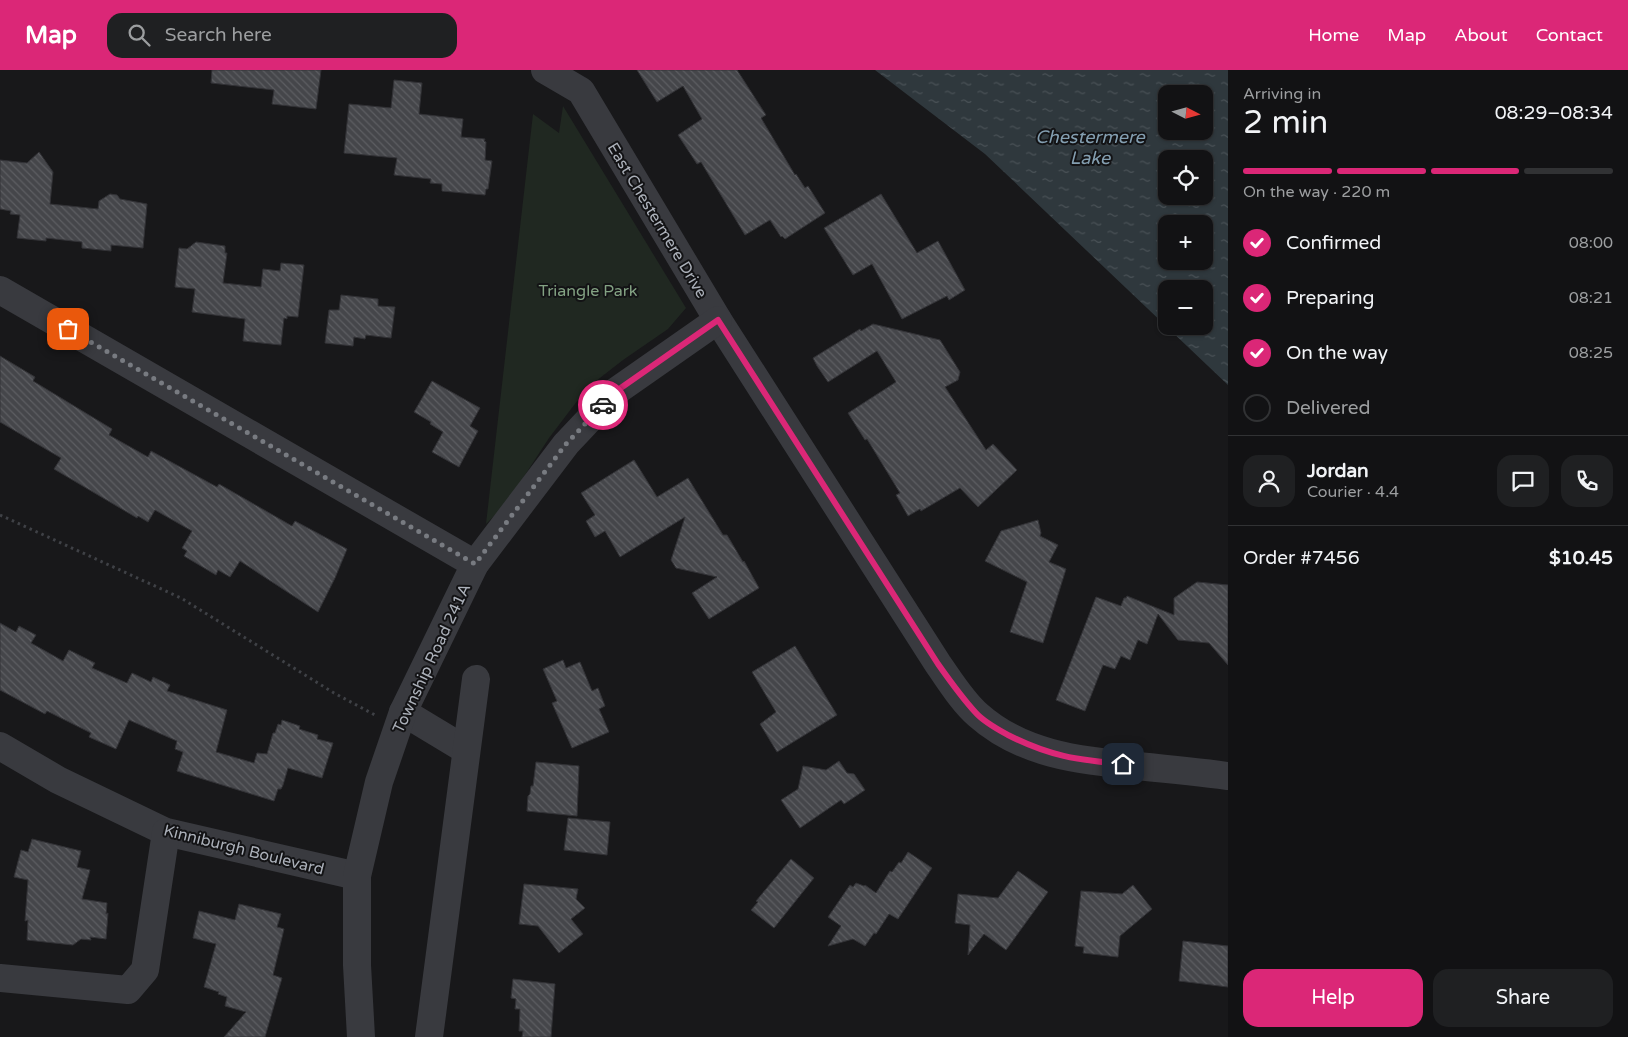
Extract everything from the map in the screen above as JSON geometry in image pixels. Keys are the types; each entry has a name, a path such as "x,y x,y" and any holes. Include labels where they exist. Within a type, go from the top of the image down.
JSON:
{"street":[{"name":"East Chestermere Drive","path":"545,70 581,91 718,320 938,664 977,714 999,730 1024,743 1074,759 1228,776"},
{"path":"0,290 475,564"},
{"name":"Township Road 241A","path":"361,1037 357,965 357,876 379,782 400,719 475,564 566,444 615,392 718,320"},
{"path":"430,1037 476,679"},
{"path":"400,719 466,750"},
{"name":"Kinniburgh Boulevard","path":"0,746 58,780 166,832 357,876"},
{"path":"0,978 128,990 145,970 166,832"}],"path":[{"path":"0,516 181,598 334,693 400,719"}],"green space":[{"name":"Triangle Park","path":"563,106 686,308 668,329 587,388 549,438 506,504 486,524 533,114 559,133"}],"water":[{"name":"Chestermere Lake","path":"875,70 1228,70 1228,385 1175,335 1213,335 1213,280 1158,280 1158,318 985,154"}],"building":[{"path":"212,70 321,70 316,109 272,104 274,90 211,83"},
{"path":"637,70 737,70 766,115 761,118 795,175 805,188 808,186 825,213 785,239 781,237 770,220 745,235 701,162 697,164 678,135 702,119 683,86 657,102"},
{"path":"394,80 422,83 419,114 463,119 461,137 485,139 485,160 492,161 488,189 486,189 485,195 442,191 442,184 430,183 431,179 394,175 397,158 344,153 349,104 391,108"},
{"path":"39,152 53,172 50,204 98,209 99,201 110,194 117,195 120,199 147,204 143,248 111,245 111,251 82,248 82,242 46,238 46,241 17,238 20,215 10,214 11,211 0,209 0,160 27,163"},
{"path":"881,194 917,253 938,241 965,290 949,300 947,296 902,319 872,264 853,275 824,228"},
{"path":"196,242 225,246 225,253 227,253 223,283 261,287 263,269 280,271 281,263 304,265 298,317 287,316 287,319 284,318 281,345 243,341 245,319 192,312 195,289 175,287 179,248 187,249"},
{"path":"341,295 378,299 378,306 395,307 391,338 366,335 365,339 354,337 353,346 325,343 329,310 339,310"},
{"path":"873,324 940,340 960,372 958,380 945,387 986,450 993,444 1017,470 978,507 960,488 921,511 920,509 908,516 896,495 900,493 867,439 865,440 848,413 896,382 877,351 828,382 817,366 813,358 860,329 861,331"},
{"path":"0,356 35,377 33,381 112,429 109,435 148,457 151,451 217,487 219,484 292,526 295,521 347,549 318,612 240,561 230,577 218,570 216,575 184,556 187,551 182,548 192,531 155,510 148,522 138,516 137,518 54,469 61,458 0,422"},
{"path":"432,381 480,408 470,426 478,431 459,467 432,452 443,432 414,412"},
{"path":"634,460 657,497 688,478 723,535 727,535 744,561 759,588 709,619 692,593 717,577 676,568 671,560 685,517 620,557 605,531 595,537 586,521 595,515 581,493"},
{"path":"1038,520 1040,536 1058,545 1049,562 1066,569 1043,643 1010,632 1027,582 985,561 1001,531"},
{"path":"1197,582 1228,585 1228,665 1209,643 1178,640 1158,614 1147,644 1138,640 1130,660 1121,656 1115,669 1103,665 1085,711 1056,700 1096,597 1121,606 1124,598 1127,596 1174,615 1174,598"},
{"path":"0,623 16,632 19,626 36,635 31,643 63,661 69,650 95,663 92,668 127,683 132,673 151,682 153,677 170,685 167,691 227,710 216,752 254,763 257,753 267,754 273,733 275,733 278,724 281,725 282,720 300,726 299,729 318,735 317,739 333,743 322,778 288,768 283,785 281,789 278,789 274,801 177,771 183,752 175,749 177,741 129,720 116,749 89,737 91,733 47,711 45,714 0,690"},
{"path":"795,646 837,715 777,752 760,724 776,712 752,672"},
{"path":"563,660 566,668 580,662 592,691 598,688 605,706 599,709 609,732 572,748 552,703 557,701 543,669"},
{"path":"839,761 847,773 854,774 865,790 844,804 841,800 800,828 781,800 798,789 803,766 826,770"},
{"path":"536,762 579,766 577,816 527,811 528,796 531,786 533,786"},
{"path":"568,818 610,822 607,855 564,850"},
{"path":"32,839 81,851 77,867 90,870 82,899 107,903 106,939 90,937 91,940 81,939 73,945 27,940 28,920 25,921 28,880 14,877 21,850 28,852"},
{"path":"908,852 932,868 898,919 889,914 876,934 874,933 865,946 853,939 828,946 841,926 828,917 850,885 853,887 856,883 865,885 876,893 890,871 892,872 899,862 901,863"},
{"path":"791,859 814,878 774,928 751,910 758,902 756,901"},
{"path":"1018,871 1048,892 1006,950 984,934 968,955 970,925 955,923 958,894 998,898"},
{"path":"524,884 578,889 576,899 585,908 571,919 583,934 559,953 538,926 519,924"},
{"path":"1133,885 1152,909 1120,936 1118,957 1083,953 1084,947 1075,946 1081,891 1122,894"},
{"path":"239,904 281,914 277,927 284,929 273,975 282,978 265,1037 224,1037 246,1012 225,1006 227,997 204,987 216,944 193,938 199,911 235,920"},
{"path":"1183,941 1228,946 1228,987 1179,981"},
{"path":"513,979 555,984 551,1037 522,1037 523,1031 519,1031 520,1009 515,1009 516,999 511,998"}],"way so far":[{"path":"68,329 475,564 566,444 603,405"}],"route":[{"path":"603,405 615,392 718,320 938,664 977,714 999,730 1024,743 1048,752 1074,759 1123,764"}]}
